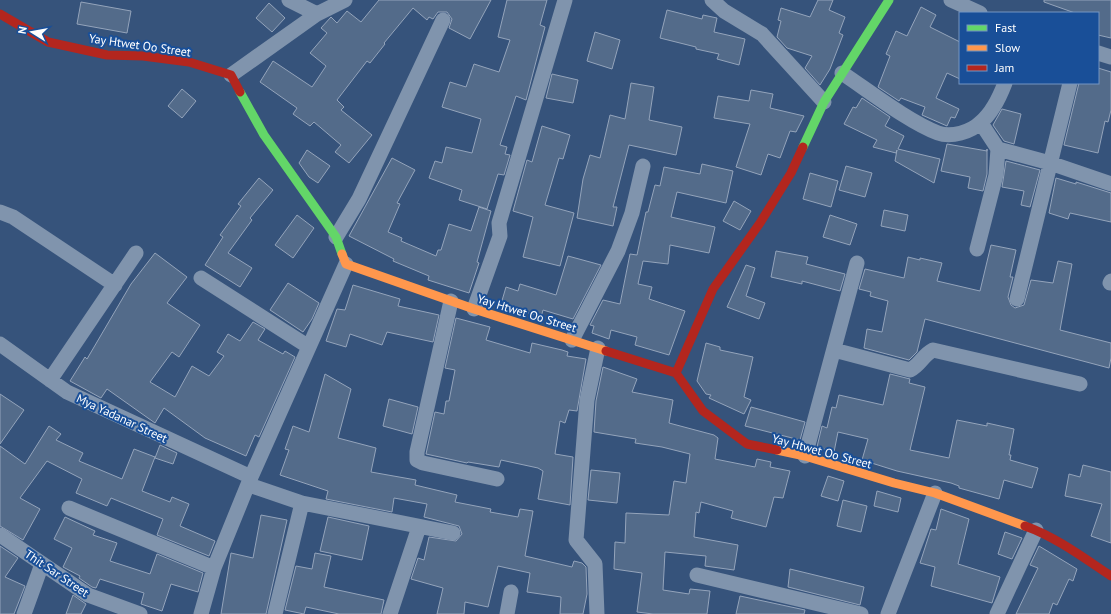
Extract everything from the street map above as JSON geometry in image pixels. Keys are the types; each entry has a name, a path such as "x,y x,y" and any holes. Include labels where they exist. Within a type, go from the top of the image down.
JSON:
{"street":[{"path":"289,0 317,14"},
{"path":"201,614 214,568 250,481 346,264 336,237 264,135 231,75 317,14 345,0"},
{"path":"474,309 500,236 499,223 565,0"},
{"path":"712,0 724,11 762,34 824,102"},
{"path":"676,373 713,289 760,224 792,174 824,102 889,0"},
{"path":"951,0 978,12"},
{"name":"Yay Htwet Oo Street","path":"0,14 48,42 107,55 143,56 188,62 231,75"},
{"path":"336,237 359,199 443,20"},
{"path":"1099,53 1111,57"},
{"path":"842,72 910,118 939,134 957,135 981,123 1001,95 1005,84"},
{"path":"1017,299 1070,84"},
{"path":"977,249 996,174 998,149 981,123"},
{"path":"998,149 1050,163 1111,184"},
{"path":"572,340 618,251 632,213 643,166"},
{"path":"0,212 13,217 115,284"},
{"path":"50,380 136,253"},
{"path":"805,456 857,263"},
{"name":"Yay Htwet Oo Street","path":"346,264 451,302 676,373 703,411 747,444 805,456 894,483 935,493 1036,530 1073,550 1111,576"},
{"path":"201,278 309,347"},
{"path":"451,302 417,452 417,460 423,463 497,479"},
{"name":"Mya Yadanar Street","path":"0,344 67,392 250,481 302,503 453,533"},
{"path":"597,614 595,564 576,540 587,400 598,348"},
{"path":"834,350 910,370 917,367 925,354 933,350 1080,384"},
{"path":"888,614 935,493"},
{"path":"276,614 302,503"},
{"path":"70,508 214,568"},
{"path":"390,614 419,527"},
{"path":"997,614 1036,530"},
{"name":"Thit Sar Street","path":"0,535 88,595 140,614"},
{"path":"24,614 42,564"},
{"path":"697,575 861,614"},
{"path":"506,614 511,592"}],"building":[{"path":"379,0 491,0 470,39 449,28 452,19 447,12 438,12 433,19 429,17 427,20 413,8 384,43 385,44 370,63 367,61 337,100 344,107 341,110 372,135 349,163 335,152 341,145 314,122 310,126 293,114 297,108 260,82 273,61 312,87 326,66 310,53 327,33 321,28 331,17 337,23 347,11 361,22"},
{"path":"507,0 547,0 540,25 545,27 526,100 516,96 500,145 507,147 505,154 510,155 504,175 498,174 487,209 459,200 462,190 429,178 435,161 442,163 446,147 472,153 481,119 442,107 450,82 466,87 474,64 499,72 510,40 498,37"},
{"path":"818,0 833,0 829,10 845,17 839,33 843,35 830,69 820,85 805,68 812,56 787,48 777,37 781,21 778,20 781,8 810,17"},
{"path":"1044,0 1111,0 1111,38 1099,35 1099,12 1072,12 1044,2"},
{"path":"81,2 131,11 127,33 77,24"},
{"path":"269,3 285,18 272,32 256,18"},
{"path":"921,7 936,15 930,27 959,42 959,79 947,73 936,98 959,109 955,118 951,117 947,126 922,115 925,107 901,98 899,101 878,87 890,56 886,54 896,31 907,36"},
{"path":"667,10 702,19 703,15 717,18 714,32 745,39 739,65 717,59 719,54 660,38"},
{"path":"595,32 620,40 612,69 587,61"},
{"path":"1099,68 1111,72 1111,110 1108,122 1105,121 1098,153 1064,145 1079,84 1099,84"},
{"path":"552,74 578,80 573,103 546,98"},
{"path":"631,83 654,87 649,120 682,127 676,155 629,145 613,207 617,207 613,226 577,218 583,179 590,155 600,158 610,115 625,119"},
{"path":"182,89 196,101 182,118 168,106"},
{"path":"751,90 773,94 770,108 804,116 796,132 790,131 780,158 768,154 761,175 736,167 750,124 714,118 718,96 749,101"},
{"path":"862,98 890,117 885,126 904,136 898,149 940,159 934,183 895,161 897,150 896,153 873,147 877,140 844,124 853,107 856,108"},
{"path":"1002,109 1021,114 1014,144 1004,141 993,125"},
{"path":"542,126 570,135 563,159 559,158 545,205 574,213 560,266 523,257 533,217 513,211 527,160 532,162"},
{"path":"947,144 987,151 987,174 983,191 968,188 970,177 941,171"},
{"path":"307,150 330,166 318,183 309,177 299,163"},
{"path":"392,158 415,170 397,203 400,204 388,232 402,238 401,241 436,256 438,250 441,250 449,224 471,231 479,207 491,211 477,262 479,263 469,293 428,280 429,276 393,261 394,259 349,236"},
{"path":"1006,161 1040,170 1030,207 1021,205 1024,191 1002,187"},
{"path":"702,164 733,171 726,203 677,192 671,217 715,227 709,253 670,245 668,264 643,261 638,284 652,287 649,299 685,311 669,355 635,345 637,337 611,330 609,339 592,333 594,326 590,325 603,300 620,304 630,254 637,255 646,212 648,212 655,185 660,186 664,167 700,174"},
{"path":"846,166 872,173 865,197 839,190"},
{"path":"810,173 838,181 831,207 803,199"},
{"path":"259,178 273,190 250,218 252,220 228,253 252,268 240,287 205,265 223,237 220,235 241,206 238,204"},
{"path":"1056,178 1076,184 1076,182 1111,193 1111,222 1070,213 1068,219 1049,213"},
{"path":"734,201 751,211 740,230 723,221"},
{"path":"884,210 908,215 905,231 881,226"},
{"path":"297,215 314,228 293,258 275,245"},
{"path":"830,215 857,224 850,245 823,237"},
{"path":"991,245 1016,250 1010,277 1013,277 1008,297 1011,305 1015,308 1024,305 1031,280 1053,283 1058,261 1072,264 1060,330 1111,343 1109,368 925,319 917,352 909,360 864,348 867,329 882,332 888,301 870,296 871,292 859,289 865,269 904,278 908,257 920,260 920,258 942,263 937,281 980,291"},
{"path":"776,251 808,257 806,264 845,274 840,291 802,281 802,284 771,277"},
{"path":"155,253 187,277 167,303 200,325 179,357 172,352 150,382 175,397 192,366 209,376 224,356 217,352 228,334 240,341 253,322 265,329 258,340 283,354 285,351 295,357 259,437 255,435 246,456 205,438 164,408 155,423 107,389 101,398 70,381 85,357 87,359 131,284"},
{"path":"568,256 601,265 573,319 543,310 541,317 501,304 506,287 518,291 520,284 556,295"},
{"path":"746,265 755,268 746,296 765,303 759,319 727,307"},
{"path":"288,283 319,303 312,319 303,332 270,310"},
{"path":"353,285 400,299 398,306 439,315 433,342 387,332 382,345 350,334 346,347 326,341 337,309 345,310"},
{"path":"456,318 490,327 486,340 530,353 532,343 568,352 567,356 586,359 577,411 569,410 565,423 560,421 555,454 573,457 570,505 538,499 543,471 538,468 501,460 499,467 467,463 426,454 435,412 444,414 446,401 449,401 455,370 445,368"},
{"path":"706,343 720,347 720,350 753,357 744,397 751,400 744,414 709,398 711,395 706,394 697,381"},
{"path":"603,367 637,379 632,392 673,400 669,423 714,435 718,438 715,459 755,467 757,459 771,462 770,467 790,471 783,498 774,497 766,527 731,518 733,511 701,502 699,513 696,512 694,537 738,545 734,570 705,566 706,556 665,552 663,590 689,594 690,589 710,591 707,614 653,614 637,612 642,573 614,569 615,542 625,543 626,513 669,515 674,481 686,483 690,454 662,447 635,443 636,439 594,432 596,401"},
{"path":"325,374 351,389 338,438 376,448 371,472 416,480 415,485 457,495 455,502 491,509 490,512 518,517 520,509 533,511 525,556 572,567 574,561 582,563 586,567 587,594 583,614 560,614 561,597 527,592 530,573 498,566 488,607 465,602 464,614 437,614 443,588 411,579 418,558 424,560 429,537 456,541 462,534 459,526 424,517 427,504 394,498 392,512 326,499 328,491 280,475 289,450 285,449 293,426 309,432"},
{"path":"890,374 910,379 909,383 925,387 910,450 949,458 957,420 987,426 987,423 1014,429 1009,455 1011,455 1010,460 1038,468 1032,488 1004,480 999,499 959,488 959,486 951,483 897,471 862,460 868,439 838,432 834,452 817,447 822,426 827,428 832,407 836,408 839,395 883,405"},
{"path":"0,394 24,410 0,444"},
{"path":"389,399 418,407 412,434 383,426"},
{"path":"751,407 805,422 800,440 745,426"},
{"path":"49,426 61,434 56,440 83,453 79,461 122,479 134,449 155,457 142,491 170,502 172,497 189,504 180,526 215,541 209,556 157,535 163,519 111,498 107,506 76,493 82,479 47,461 20,498 40,509 23,540 0,526 0,446 25,464"},
{"path":"160,445 177,453 173,464 155,458"},
{"path":"1083,465 1111,472 1111,543 1091,536 1102,504 1065,496 1069,474 1080,477"},
{"path":"591,470 620,473 617,503 588,500"},
{"path":"828,476 844,481 838,501 821,496"},
{"path":"877,491 901,498 898,512 874,506"},
{"path":"843,500 867,506 861,532 837,526"},
{"path":"941,509 969,519 958,564 1000,577 992,603 931,586 935,567 920,563 931,529 936,530"},
{"path":"261,515 287,520 266,614 221,614 231,553 253,558"},
{"path":"65,517 95,531 93,535 117,543 110,561 150,574 157,554 203,573 198,592 171,584 162,611 141,604 144,593 100,579 96,588 92,587 79,578 80,576 63,567 72,548 54,539"},
{"path":"328,517 369,526 362,560 320,551"},
{"path":"1005,532 1022,538 1012,559 998,554"},
{"path":"0,546 18,558 5,577 25,586 14,614 0,614"},
{"path":"1039,546 1077,569 1073,581 1069,579 1057,605 1053,603 1049,614 1016,614 1038,568 1030,565"},
{"path":"315,553 331,556 324,587 384,600 381,614 339,614 306,607 304,614 285,610 296,566 312,569"},
{"path":"790,569 864,587 860,605 788,587"},
{"path":"73,595 86,604 81,614 66,614"},
{"path":"740,596 805,610 804,614 736,614"}],"traffic: fast":[{"path":"803,147 824,102 889,0"},
{"path":"240,92 264,135 336,237 342,254"}],"traffic: slow":[{"path":"342,254 346,264 474,309 606,351"},
{"path":"777,450 805,456 894,483 935,493 1025,526"}],"traffic: jam":[{"path":"0,14 48,42 107,55 143,56 189,62 231,75 240,92"},
{"path":"676,373 713,289 760,223 791,173 803,147"},
{"path":"606,351 676,373 703,411 747,444 777,450"},
{"path":"1025,526 1059,542 1111,576"}]}
